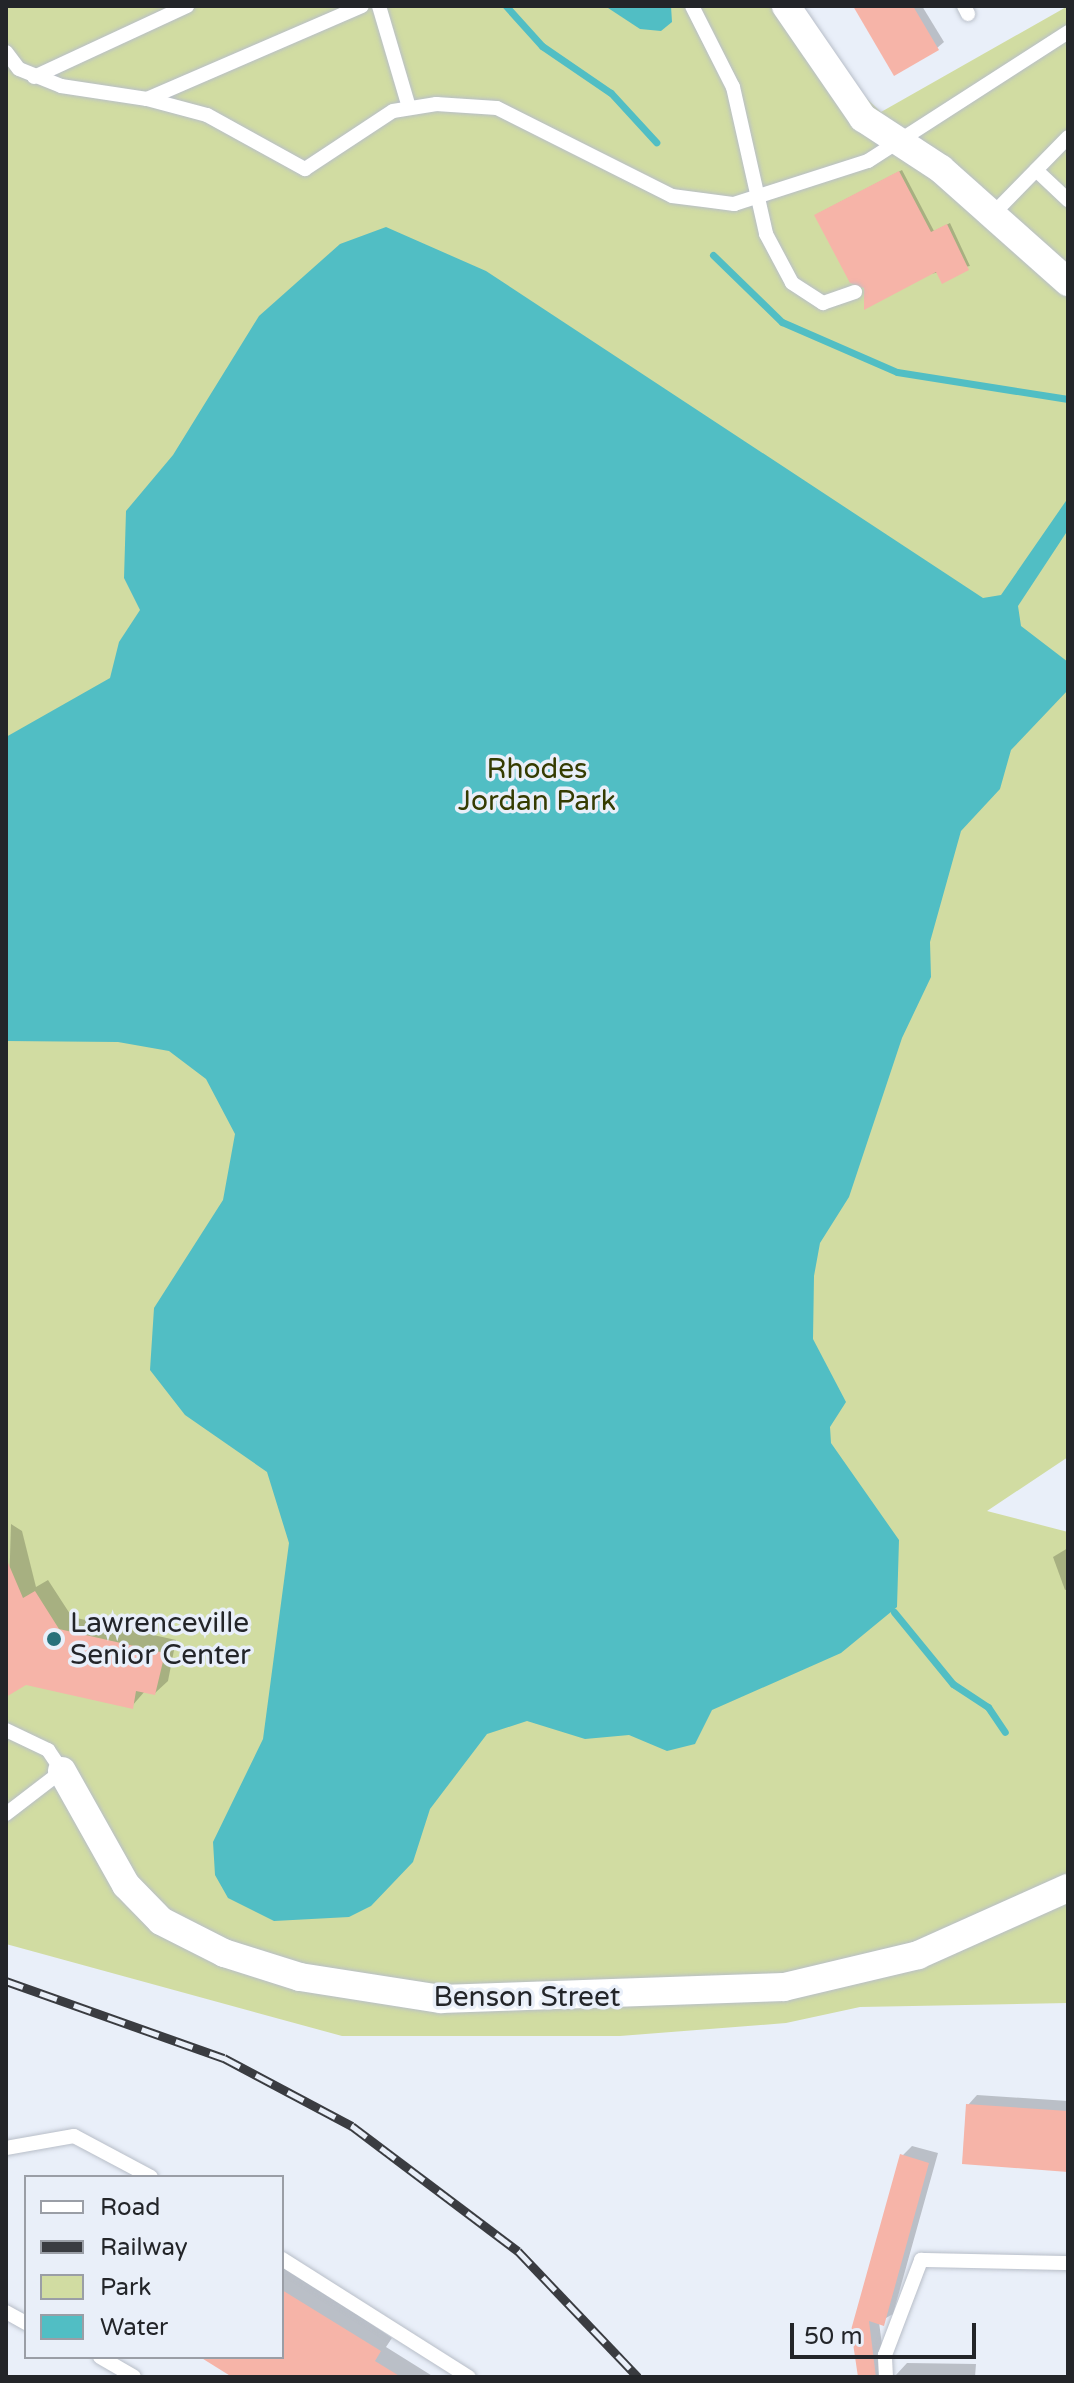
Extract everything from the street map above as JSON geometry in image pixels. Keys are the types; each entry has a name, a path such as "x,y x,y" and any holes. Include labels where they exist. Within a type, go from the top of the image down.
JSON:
{"street":[{"path":"786,6 863,118 941,169 1068,282"},
{"name":"Benson Street","path":"62,1771 126,1885 161,1921 224,1953 300,1977 425,1997 583,1999 784,1987 918,1955 1068,1888"}],"lane":[{"path":"34,77 187,6"},
{"path":"147,99 362,6"},
{"path":"379,6 409,107"},
{"path":"692,6 733,87 766,234 801,294 828,303 855,292"},
{"path":"6,52 34,77 147,99 207,115 305,169 362,125 409,107 497,108 672,196 697,204 758,202 898,143 1068,32"},
{"path":"991,216 1068,137"},
{"path":"1036,170 1068,200"},
{"path":"6,1730 48,1750 62,1771 6,1814"},
{"path":"6,2148 74,2136 147,2175"},
{"path":"886,2377 885,2355 921,2260 934,2255 1068,2263"},
{"path":"284,2260 469,2377"},
{"path":"6,2312 24,2322"},
{"path":"103,2359 134,2377"}],"green space":[{"name":"Rhodes Jordan Park","path":"6,6 802,6 848,81 881,112 1068,6 1068,1457 987,1511 1068,1532 1068,2003 860,2007 786,2023 620,2036 342,2036 6,1944"}],"water":[{"path":"605,6 671,6 672,22 661,31 640,29"},
{"path":"386,227 486,271 983,598 1001,595 1068,498 1068,530 1018,606 1021,626 1068,662 1068,690 1011,750 1000,789 961,831 930,942 931,977 902,1038 849,1197 820,1243 814,1276 813,1339 846,1402 830,1427 831,1443 899,1540 897,1607 841,1653 712,1710 695,1744 667,1751 629,1735 585,1739 527,1721 487,1734 430,1809 413,1862 371,1906 349,1917 274,1921 228,1898 215,1875 213,1842 263,1739 289,1543 267,1472 185,1415 150,1370 154,1308 223,1200 235,1134 206,1079 169,1051 118,1042 6,1041 6,737 110,678 119,642 140,610 124,578 126,511 173,455 259,316 340,244"}],"building":[{"path":"853,6 913,6 939,50 894,76"},
{"path":"899,171 931,232 947,224 969,270 942,284 936,272 864,310 864,288 850,283 814,215"},
{"name":"Lawrenceville Senior Center","path":"6,1558 23,1598 35,1591 59,1629 165,1653 155,1695 136,1691 133,1709 26,1685 6,1697"},
{"path":"966,2104 1068,2111 1068,2172 962,2164"},
{"path":"900,2154 929,2163 884,2326 869,2321 876,2377 858,2377 851,2330"},
{"path":"284,2291 381,2351 375,2361 401,2377 232,2377 203,2359 284,2359"}],"waterway":[{"path":"506,6 542,46 611,93 656,142"},
{"path":"713,255 782,322 897,372 1068,399"},
{"path":"894,1612 953,1684 988,1707 1005,1732"}],"railway":[{"path":"6,1981 224,2058 352,2126 518,2251 638,2377"}],"place":[{"name":"Lawrenceville Senior Center","path":"54,1639"}]}
